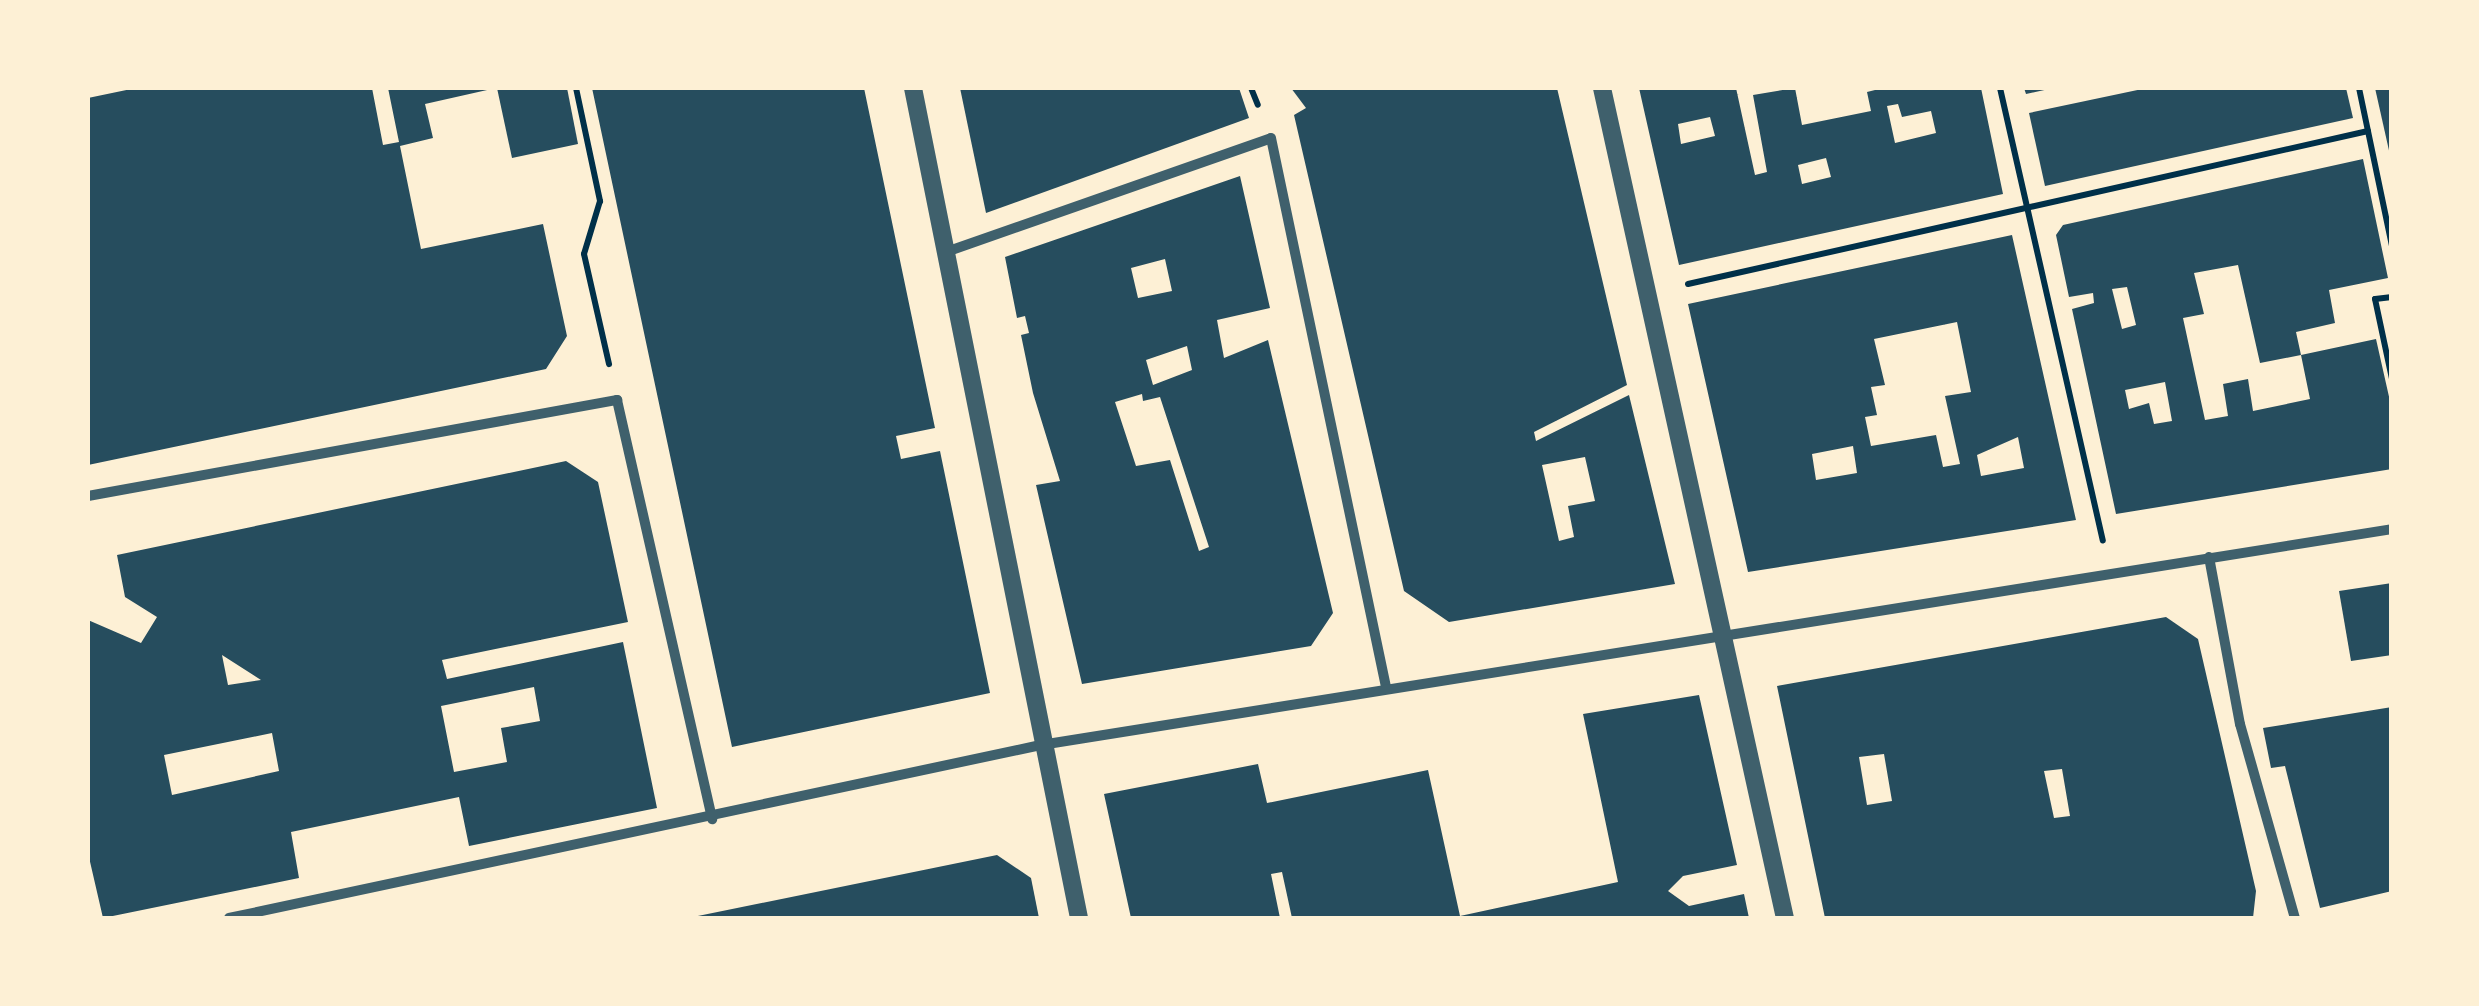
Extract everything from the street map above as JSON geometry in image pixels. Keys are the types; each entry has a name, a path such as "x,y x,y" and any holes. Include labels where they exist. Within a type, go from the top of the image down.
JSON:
{"street":[{"path":"913,88 1041,745 1079,918"},
{"path":"1602,88 1726,632 1786,918"},
{"path":"944,252 1271,138 1386,687"},
{"path":"88,496 618,400 712,820"},
{"path":"229,918 288,913 1041,745 1726,632 2392,529"},
{"path":"2210,557 2240,724 2295,918"}],"path":[{"path":"576,88 600,202 584,254 618,400"},
{"path":"2000,88 2110,574"},
{"path":"2359,88 2392,246"},
{"path":"1648,293 2368,131"},
{"path":"2392,296 2375,299 2392,380"}],"building":[{"path":"136,88 372,88 383,145 399,142 388,88 496,88 425,104 433,138 400,146 421,249 543,224 567,336 546,369 88,465 88,98"},
{"path":"497,88 567,88 578,144 512,158"},
{"path":"592,88 864,88 935,428 896,436 901,459 940,451 990,693 732,747"},
{"path":"960,88 1239,88 1249,118 986,213"},
{"path":"1291,88 1557,88 1627,385 1534,432 1536,441 1629,395 1675,584 1449,622 1404,591 1294,115 1306,108","holes":["1585,457 1595,501 1568,506 1574,537 1559,541 1542,465"]},
{"path":"1639,88 1736,88 1755,175 1767,172 1753,95 1795,88 1802,125 1871,111 1867,92 1883,88 1981,88 2003,194 1679,265","holes":["1898,104 1902,117 1931,111 1936,133 1895,143 1887,106","1710,117 1715,136 1681,144 1678,124","1826,158 1831,177 1802,184 1798,165"]},
{"path":"2024,88 2049,88 2049,89 2026,94"},
{"path":"2147,88 2346,88 2353,118 2045,186 2029,113"},
{"path":"2375,88 2392,88 2392,155 2390,155"},
{"path":"2363,159 2388,278 2329,290 2335,323 2296,332 2301,355 2376,339 2392,410 2392,469 2116,514 2072,309 2094,303 2093,293 2069,297 2056,235 2063,225","holes":["2238,265 2260,363 2301,355 2310,399 2253,411 2248,379 2223,384 2228,416 2205,420 2183,318 2204,314 2194,273","2127,287 2136,325 2122,329 2112,289","2165,382 2172,421 2154,424 2149,403 2129,409 2125,390"]},
{"path":"1240,176 1270,308 1217,320 1224,358 1268,340 1333,613 1311,646 1082,684 1036,485 1060,481 1033,393 1021,335 1029,333 1025,316 1017,318 1005,257","holes":["1165,259 1172,291 1138,298 1131,268","1187,346 1192,370 1153,385 1146,360","1142,394 1143,401 1160,397 1209,547 1199,551 1170,460 1136,466 1115,402"]},
{"path":"2012,235 2076,520 1748,572 1688,304","holes":["1957,322 1971,392 1945,396 1960,464 1943,467 1936,435 1871,446 1865,417 1877,415 1871,387 1885,385 1874,339","2018,437 2024,468 1981,476 1977,455","1853,446 1857,473 1816,480 1812,454"]},
{"path":"566,461 598,482 628,622 442,660 447,679 623,642 657,808 469,846 459,797 291,832 299,878 103,918 88,853 88,620 141,643 157,617 125,597 117,555","holes":["222,655 261,680 228,685","534,687 540,721 501,728 507,762 454,772 441,706","272,733 279,771 172,795 164,755"]},
{"path":"2392,583 2392,655 2351,661 2339,591"},
{"path":"2166,617 2198,639 2256,891 2253,918 1825,918 1777,686","holes":["1884,754 1892,801 1867,805 1859,757","2062,769 2070,816 2054,818 2044,771"]},
{"path":"1699,695 1737,865 1683,876 1668,891 1689,906 1744,894 1749,918 1292,918 1282,872 1271,874 1280,918 1131,918 1104,794 1258,764 1267,803 1428,770 1460,916 1618,882 1583,714"},
{"path":"2392,707 2392,891 2320,908 2285,766 2271,768 2263,728"},
{"path":"997,855 1031,878 1039,918 688,918"}]}
